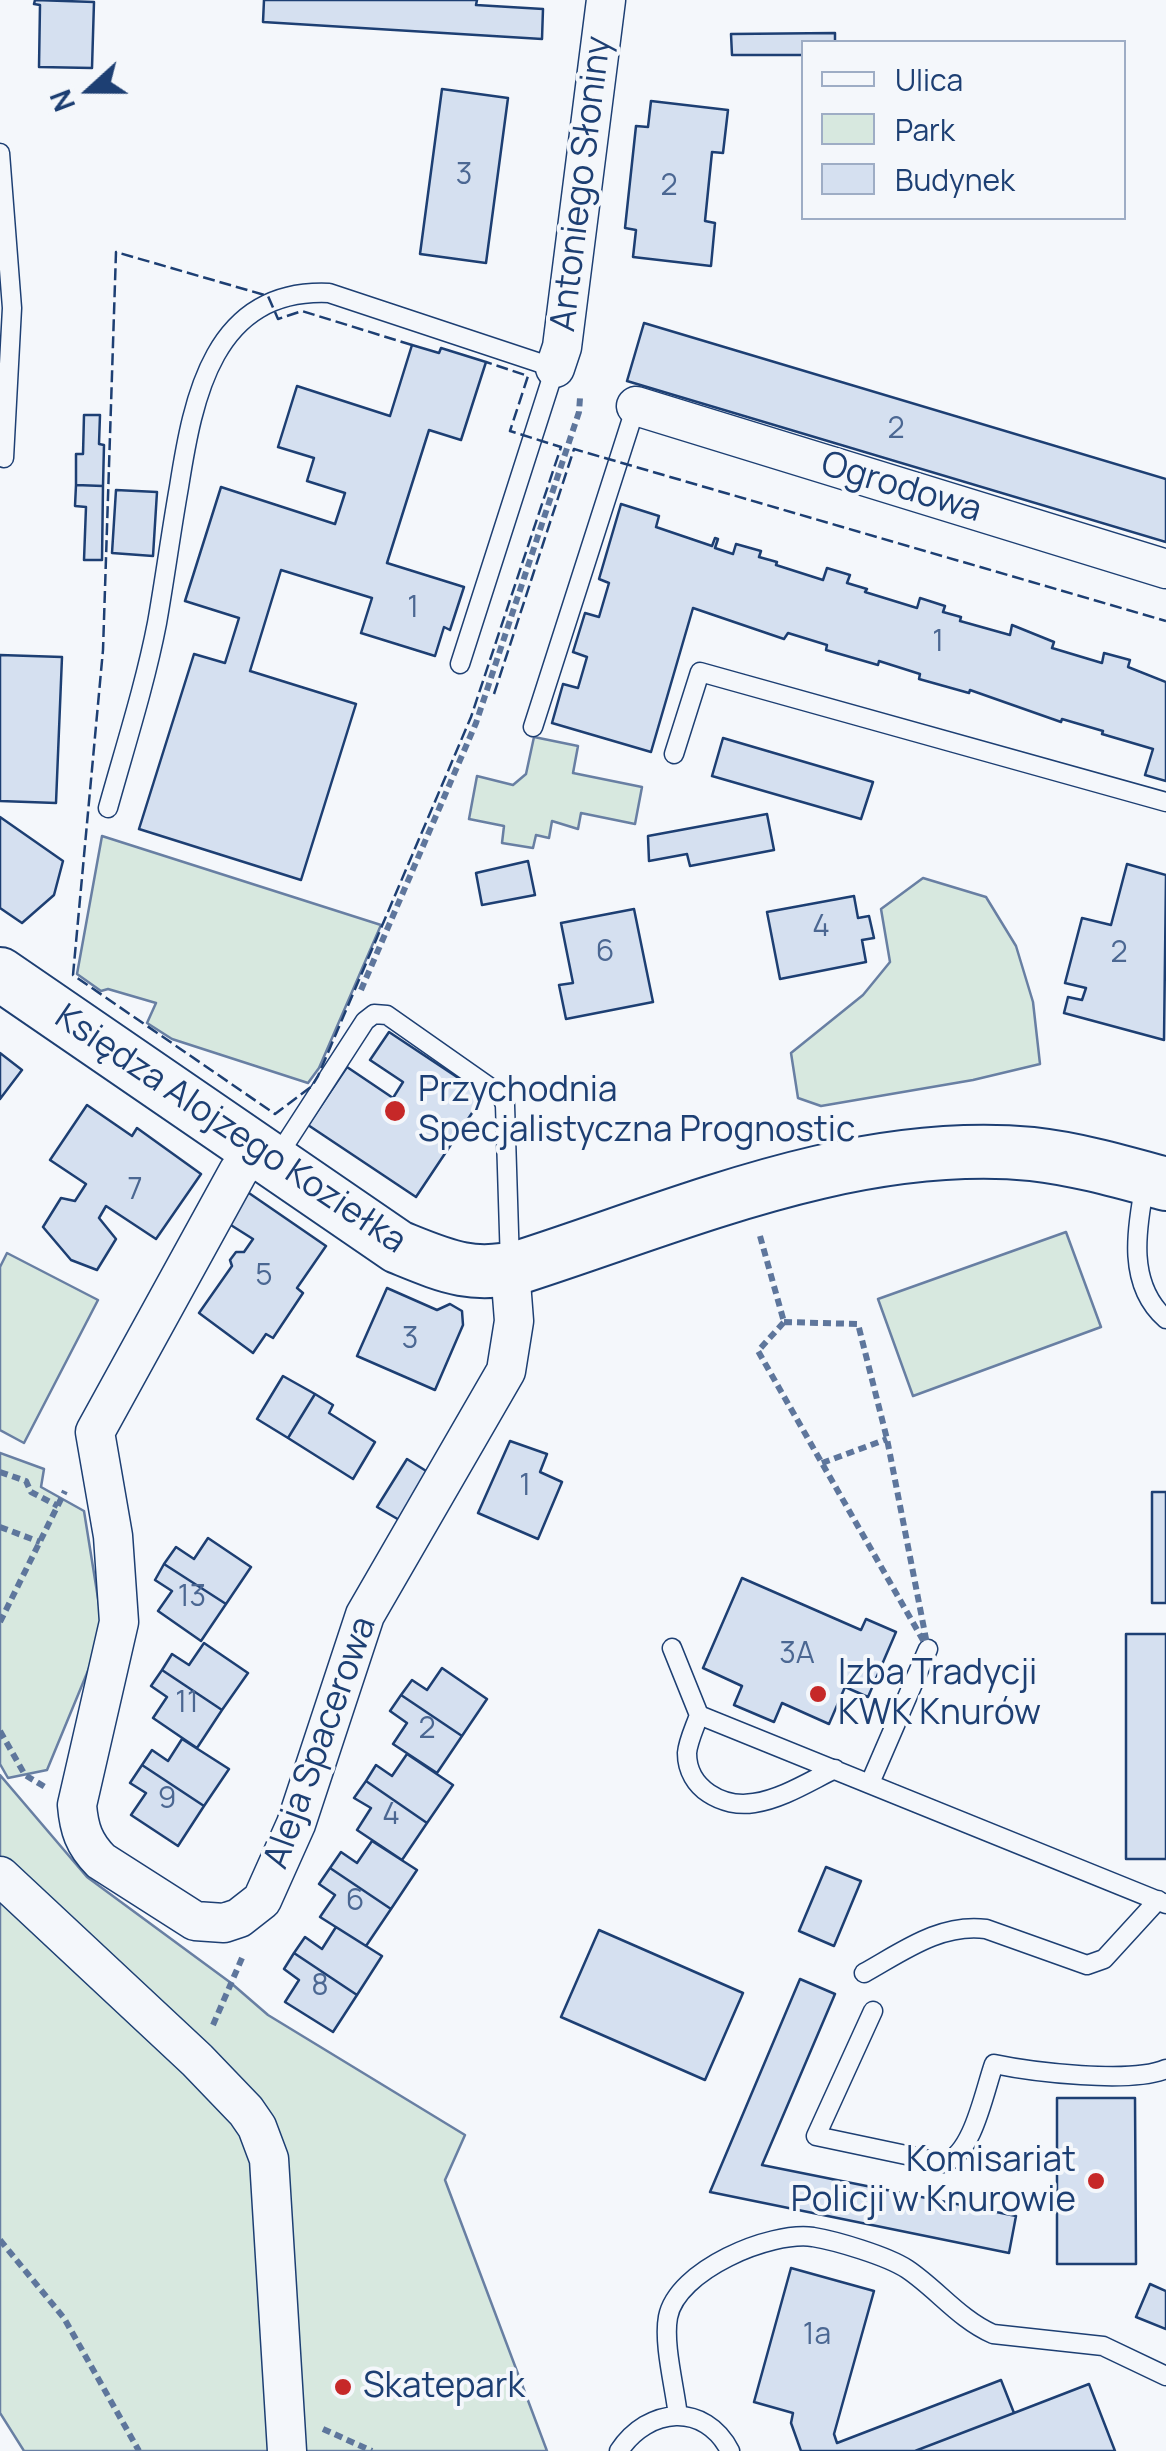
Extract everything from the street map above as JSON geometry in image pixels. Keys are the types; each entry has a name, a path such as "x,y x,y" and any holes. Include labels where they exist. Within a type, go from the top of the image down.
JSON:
{"street":[{"name":"Antoniego Słoniny","path":"567,381 562,347 606,0"},
{"name":"Ogrodowa","path":"636,406 1166,569"},
{"name":"Księdza Alojzego Koziełka","path":"0,974 398,1247 465,1272 510,1270 813,1173 884,1158 1030,1154 1156,1181"},
{"path":"77,1805 119,1622 113,1536 95,1432 238,1172 264,1157"},
{"name":"Aleja Spacerowa","path":"77,1805 82,1834 101,1861 195,1920 224,1922 240,1918 262,1900 296,1824 365,1614 506,1371 514,1321 510,1270"},
{"path":"0,1876 196,2060 257,2127 269,2159 287,2433"}],"lane":[{"path":"0,153 12,308 4,458"},
{"path":"108,808 154,638 190,418 216,350 237,325 280,300 329,292 567,381 460,664"},
{"path":"533,728 636,406"},
{"path":"674,754 700,672 1166,802"},
{"path":"264,1157 365,1021 374,1014 387,1015 501,1095 505,1105 510,1270"},
{"path":"1156,1181 1138,1217 1140,1276 1145,1296 1166,1319"},
{"path":"672,1648 699,1715 687,1753 704,1791 734,1804 768,1800 835,1769"},
{"path":"870,1783 928,1649"},
{"path":"699,1715 1162,1902 1096,1963 1087,1965 972,1927 926,1938 864,1973"},
{"path":"873,2012 816,2136 944,2163 965,2148 994,2064 1084,2074 1143,2075 1166,2069"},
{"path":"678,2416 668,2334 668,2317 674,2302 702,2272 748,2248 789,2237 813,2237 907,2269 977,2327 992,2334 1103,2346 1166,2376"},
{"path":"618,2451 641,2428 678,2416 694,2416 709,2423 730,2451"}],"path":[{"path":"365,1021 355,1004 476,722 580,412 567,381"},
{"path":"756,1222 784,1322"},
{"path":"784,1322 858,1324 888,1439 928,1649 758,1351 784,1322"},
{"path":"0,1622 95,1432"},
{"path":"822,1463 888,1439"},
{"path":"0,1472 26,1481 32,1492 58,1506"},
{"path":"0,1527 40,1542"},
{"path":"0,1731 25,1775 77,1805"},
{"path":"208,2036 231,1983"},
{"path":"0,2240 64,2318 139,2451"},
{"path":"287,2433 372,2451"}],"green space":[{"path":"534,737 578,746 573,773 642,787 635,824 581,813 578,829 552,821 549,838 536,835 533,848 502,843 504,826 469,819 477,776 513,785 526,774"},
{"path":"102,836 381,925 319,1068 308,1083 172,1039 147,1023 156,1003 108,989 101,991 77,974"},
{"path":"923,878 986,897 1016,946 1033,1002 1040,1064 973,1080 821,1106 798,1098 791,1053 863,995 890,962 881,909"},
{"path":"1066,1232 1101,1327 913,1396 878,1299"},
{"path":"7,1253 98,1300 24,1443 0,1430 0,1267"},
{"path":"0,1453 44,1469 41,1487 84,1511 101,1617 92,1661 47,1770 8,1778 0,1764"},
{"path":"0,1775 87,1877 231,1983 268,2015 465,2135 445,2180 547,2451 24,2451 0,2413"}],"building":[{"path":"35,0 94,2 92,68 39,67 40,5 34,4"},
{"path":"264,0 477,0 476,5 543,9 542,39 263,22"},
{"path":"835,33 835,40 801,40 801,55 732,55 731,34"},
{"path":"442,89 508,98 486,263 420,254"},
{"path":"651,101 728,110 723,153 712,152 705,221 715,223 711,266 633,257 636,230 625,228 636,126 648,127"},
{"path":"644,323 1166,479 1166,542 627,381"},
{"path":"412,345 439,353 441,348 486,362 461,440 429,430 387,563 464,587 450,630 444,627 435,656 361,633 372,598 281,570 250,671 356,704 301,880 139,829 194,654 225,663 239,618 185,601 221,487 335,524 345,493 307,481 314,458 278,447 297,386 390,416"},
{"path":"84,415 100,415 103,486 76,485 76,454 83,454"},
{"path":"76,485 103,486 102,560 84,560 86,507 75,506"},
{"path":"116,490 157,492 153,556 112,553"},
{"path":"621,504 659,516 656,527 712,546 718,539 715,548 733,554 736,544 761,551 759,557 777,562 776,565 823,580 827,568 850,575 847,583 867,589 865,592 917,608 920,598 945,606 943,612 961,617 960,621 1010,635 1012,625 1054,642 1052,648 1102,663 1104,653 1130,660 1128,667 1166,682 1166,781 1145,775 1153,749 970,690 969,693 919,679 920,674 879,661 878,665 826,650 827,645 788,633 784,639 693,608 651,752 552,723 563,684 578,688 587,657 573,652 585,613 599,617 609,583 599,579"},
{"path":"0,655 62,657 56,803 0,801"},
{"path":"723,738 873,782 861,819 712,776"},
{"path":"767,814 774,850 690,866 687,854 649,861 648,836"},
{"path":"0,817 63,861 54,895 22,923 0,908"},
{"path":"528,861 535,895 482,905 476,873"},
{"path":"1127,864 1166,875 1164,1040 1064,1013 1068,997 1082,1000 1086,988 1065,983 1082,918 1111,925"},
{"path":"854,896 858,918 869,916 874,938 862,940 866,962 780,979 767,912"},
{"path":"634,909 653,1002 566,1019 559,985 573,983 561,923"},
{"name":"Przychodnia Specjalistyczna Prognostic","path":"389,1032 484,1095 416,1197 308,1125 347,1067 393,1098 403,1082 370,1060"},
{"path":"0,1053 22,1070 0,1099"},
{"path":"87,1105 132,1136 137,1128 201,1174 156,1239 106,1206 99,1218 116,1239 97,1270 71,1260 43,1227 61,1198 75,1201 86,1184 50,1160"},
{"path":"246,1191 326,1246 297,1288 303,1293 273,1338 266,1334 253,1353 199,1313 232,1266 230,1260 236,1252 244,1252 253,1239 226,1222"},
{"path":"387,1288 437,1310 450,1304 462,1311 463,1325 435,1390 357,1356"},
{"path":"283,1376 315,1394 288,1438 257,1419"},
{"path":"315,1394 333,1405 329,1413 375,1442 353,1479 288,1438"},
{"path":"510,1441 547,1454 540,1472 562,1482 538,1539 478,1513"},
{"path":"407,1459 431,1474 401,1521 377,1507"},
{"path":"1152,1492 1166,1492 1166,1603 1152,1603"},
{"path":"208,1538 251,1567 226,1604 164,1564 176,1547 194,1559"},
{"path":"164,1564 226,1604 201,1641 158,1611 172,1591 155,1580"},
{"path":"742,1578 861,1630 866,1619 896,1632 868,1697 845,1687 829,1724 782,1703 774,1722 734,1705 742,1686 703,1668"},
{"path":"1126,1634 1166,1634 1166,1859 1126,1859"},
{"path":"204,1643 248,1673 222,1710 162,1670 172,1654 189,1665"},
{"path":"442,1668 487,1699 462,1736 401,1695 412,1680 427,1690"},
{"path":"162,1670 222,1710 197,1748 153,1718 167,1697 151,1686"},
{"path":"401,1695 462,1736 437,1773 393,1744 407,1723 390,1711"},
{"path":"182,1739 229,1769 204,1806 142,1765 152,1750 168,1761"},
{"path":"407,1754 453,1785 427,1823 366,1781 376,1765 392,1776"},
{"path":"142,1765 204,1806 178,1846 131,1815 146,1793 130,1783"},
{"path":"366,1781 427,1823 402,1860 357,1830 371,1808 354,1798"},
{"path":"372,1841 417,1870 391,1909 330,1868 341,1852 357,1863"},
{"path":"826,1867 861,1881 834,1946 799,1931"},
{"path":"330,1868 391,1909 366,1946 320,1917 335,1895 319,1884"},
{"path":"336,1927 382,1956 357,1995 294,1953 305,1937 322,1949"},
{"path":"599,1930 743,1993 705,2080 561,2017"},
{"path":"294,1953 357,1995 333,2032 285,2002 299,1980 284,1969"},
{"path":"800,1979 835,1994 762,2165 1016,2216 1009,2253 710,2192"},
{"name":"Komisariat Policji w Knurowie","path":"1057,2098 1135,2098 1136,2264 1057,2264"},
{"path":"791,2268 874,2291 834,2434 837,2443 1001,2380 1014,2413 915,2451 801,2451 791,2423 793,2413 754,2402"},
{"path":"1150,2284 1166,2291 1166,2329 1136,2317"},
{"path":"1089,2384 1115,2451 915,2451 1014,2413"}],"fence":[{"path":"412,345 302,311 278,319 268,296 116,252 103,650 73,975 275,1114 312,1086 318,1076 471,717 561,447 510,431 528,376 486,362"},
{"path":"494,694 574,449 1166,621"}],"place":[{"name":"Przychodnia Specjalistyczna Prognostic","path":"395,1111"},
{"name":"Izba Tradycji KWK Knurów","path":"818,1694"},
{"name":"Komisariat Policji w Knurowie","path":"1096,2181"},
{"name":"Skatepark","path":"343,2387"}]}
